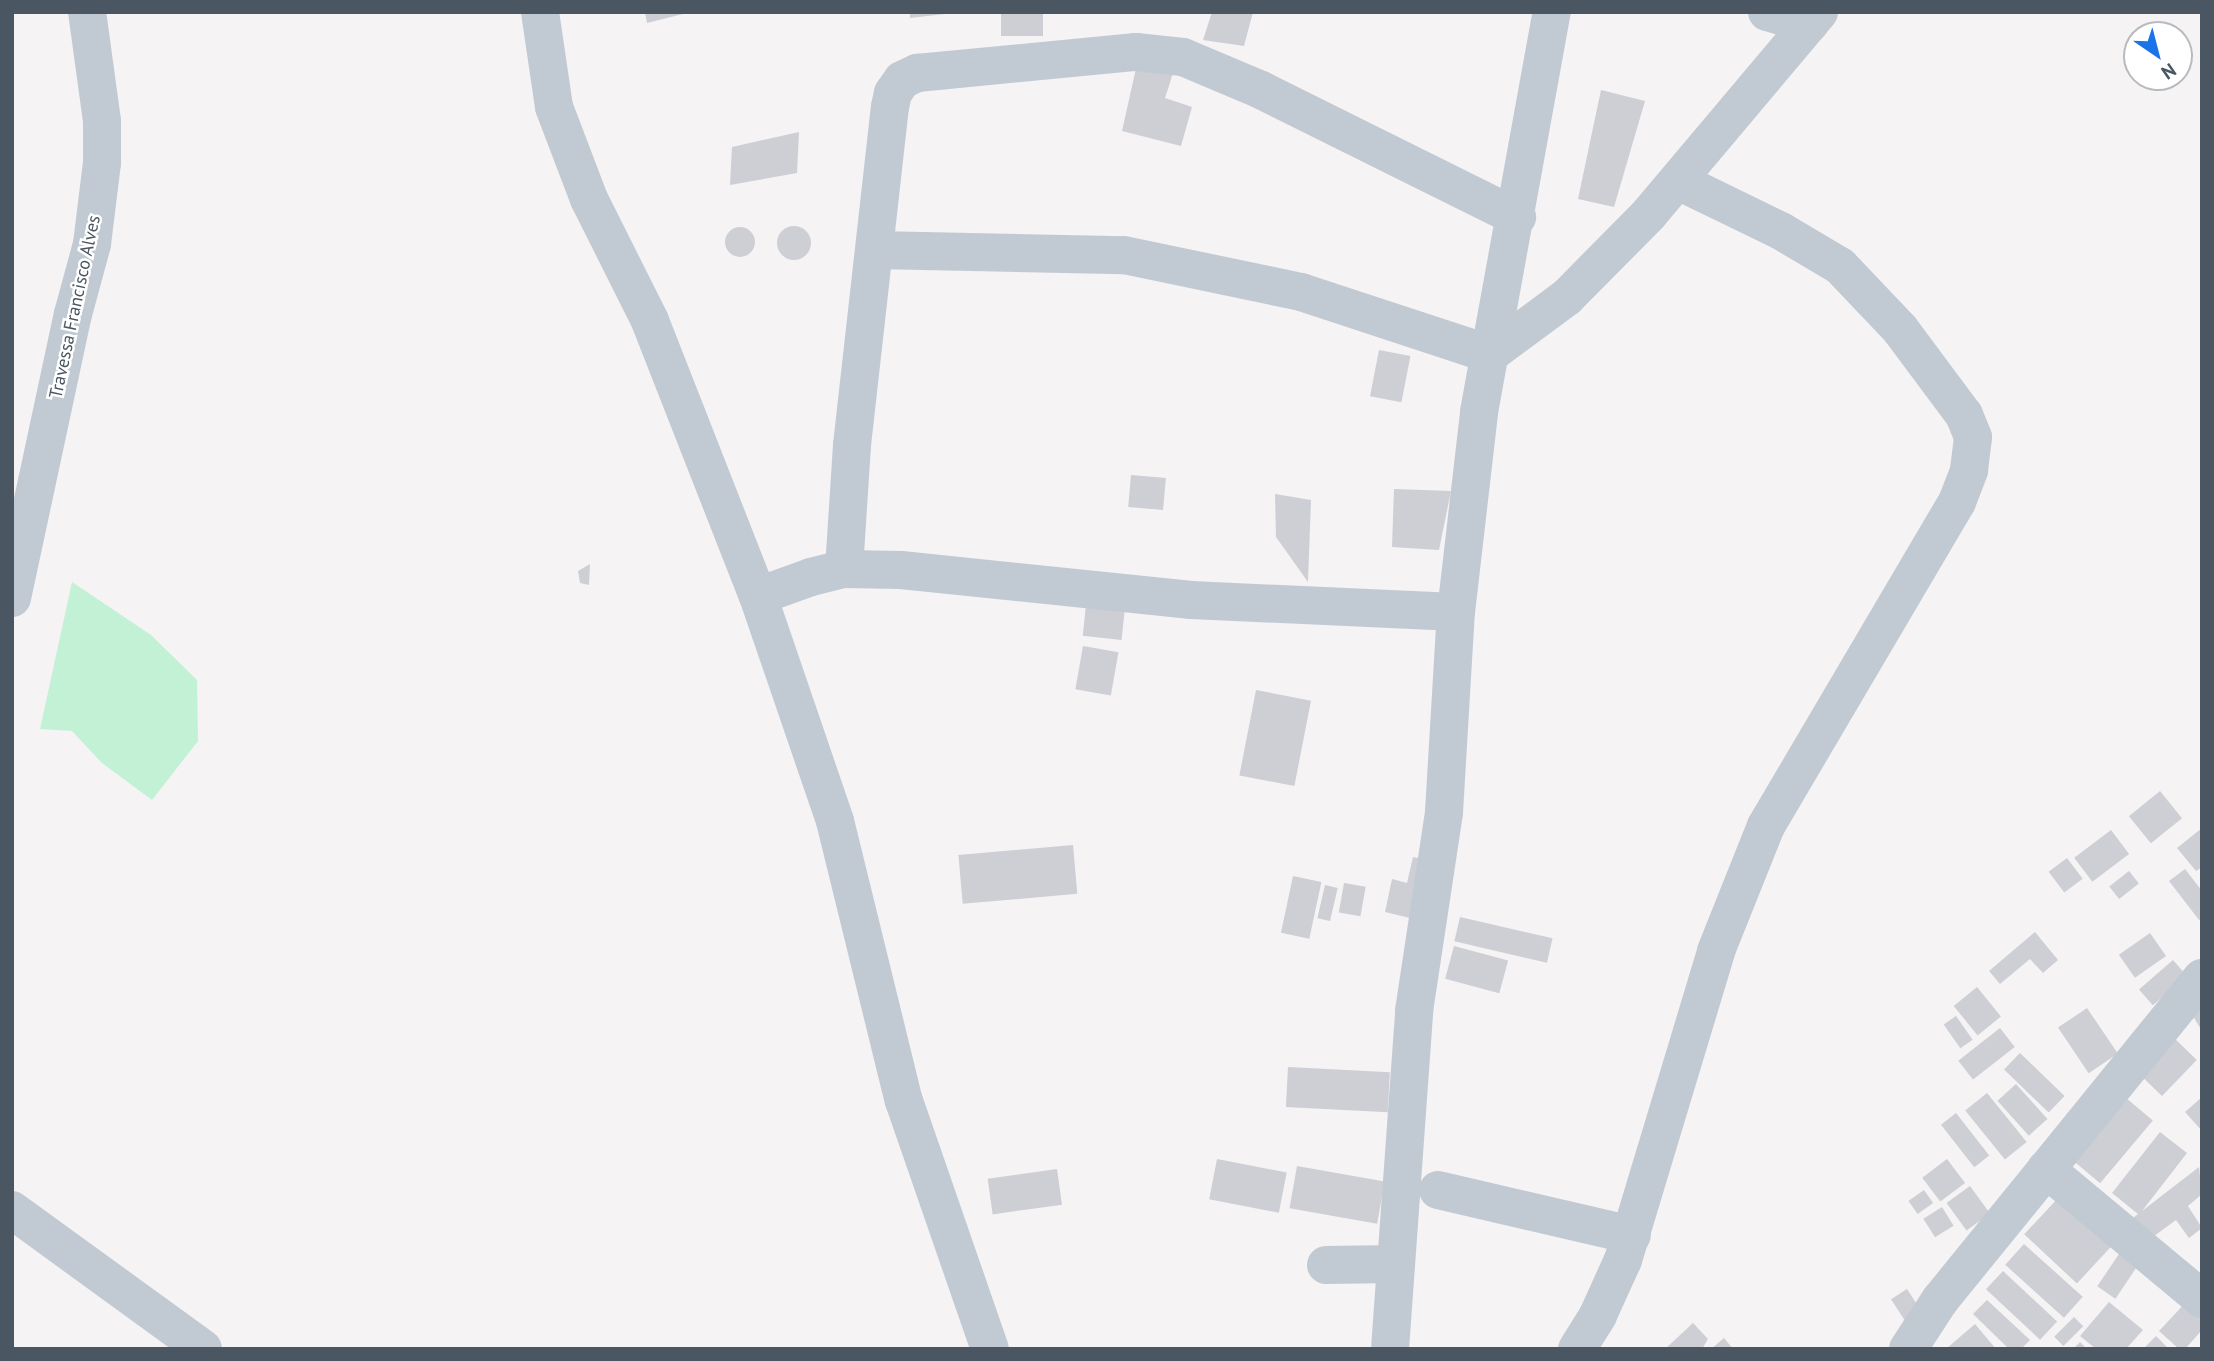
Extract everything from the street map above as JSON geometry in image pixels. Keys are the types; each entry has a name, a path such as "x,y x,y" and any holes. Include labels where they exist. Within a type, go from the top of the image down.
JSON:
{"street":[{"name":"Travessa Francisco Alves","path":"12,598 73,314 92,244 102,163 102,121 87,12"},
{"path":"540,12 554,107 589,199 650,321 758,596 835,821 904,1101 990,1349"},
{"path":"1390,1349 1414,1011 1444,812 1456,612 1479,412 1517,217 1552,12"},
{"path":"1767,12 1814,18"},
{"path":"1490,354 1567,297 1678,181 1814,18"},
{"path":"844,569 852,445 890,107 892,93 902,80 917,73 1136,52 1183,57 1261,90 1517,217"},
{"path":"1577,1349 1598,1315 1632,1235 1716,951 1766,826 1803,759 1895,610 1957,502 1969,470 1973,437 1964,415 1900,329 1840,265 1781,231 1678,181"},
{"path":"876,250 1124,256 1301,292 1490,354"},
{"path":"758,596 811,577 844,569 901,570 1191,600 1456,612"},
{"path":"1908,1349 1940,1300 2202,978"},
{"path":"2046,1169 2202,1298"},
{"path":"1438,1190 1632,1235"},
{"path":"12,1210 203,1349"},
{"path":"1326,1265 1395,1265"}],"green space":[{"path":"72,582 151,635 197,680 198,741 152,800 102,763 72,731 40,729"}],"building":[{"path":"645,12 687,12 687,13 647,23"},
{"path":"910,12 945,12 945,14 910,18"},
{"path":"1001,12 1043,12 1043,36 1001,36"},
{"path":"1212,12 1253,12 1244,46 1203,40"},
{"path":"1137,64 1174,70 1165,98 1192,107 1181,146 1122,131"},
{"path":"1601,90 1645,101 1614,207 1578,199"},
{"path":"799,132 797,173 730,185 732,147"},
{"path":"794,226 806,231 811,243 806,255 794,260 782,255 777,243 782,231"},
{"path":"740,227 751,231 755,242 751,253 740,257 729,253 725,242 729,231"},
{"path":"1379,350 1410,356 1401,402 1370,396"},
{"path":"1131,475 1166,478 1163,510 1128,507"},
{"path":"1394,489 1451,491 1439,550 1392,547"},
{"path":"1275,494 1311,500 1308,582 1276,537"},
{"path":"590,564 589,585 580,583 578,571"},
{"path":"1086,605 1125,609 1122,640 1083,636"},
{"path":"1083,646 1118,652 1111,696 1075,689"},
{"path":"1256,690 1311,701 1294,786 1239,775"},
{"path":"2160,791 2182,818 2151,843 2129,816"},
{"path":"2202,828 2202,867 2196,871 2177,848"},
{"path":"2111,830 2129,854 2092,882 2074,858"},
{"path":"1073,845 1077,894 963,904 958,855"},
{"path":"1413,857 1428,860 1414,919 1385,912 1392,879 1407,883"},
{"path":"2067,858 2083,879 2064,893 2049,872"},
{"path":"2185,869 2202,891 2202,918 2199,920 2169,881"},
{"path":"2129,871 2139,884 2119,899 2109,886"},
{"path":"1293,876 1321,882 1309,939 1281,933"},
{"path":"1344,883 1366,887 1360,916 1339,913"},
{"path":"1325,885 1338,888 1330,921 1317,918"},
{"path":"1460,917 1553,938 1547,963 1454,941"},
{"path":"2035,932 2058,960 2043,973 2030,959 2000,984 1989,971"},
{"path":"2150,933 2166,956 2135,978 2119,955"},
{"path":"1454,946 1508,960 1499,993 1445,979"},
{"path":"2173,960 2187,976 2153,1005 2139,990"},
{"path":"1977,987 2001,1017 1978,1035 1954,1006"},
{"path":"2202,995 2202,1031 2188,1008"},
{"path":"2087,1008 2118,1054 2089,1073 2058,1028"},
{"path":"1956,1016 1973,1040 1960,1048 1944,1025"},
{"path":"2000,1028 2015,1047 1973,1080 1958,1061"},
{"path":"2173,1037 2197,1060 2162,1096 2138,1073"},
{"path":"2020,1053 2065,1096 2049,1113 2004,1070"},
{"path":"1288,1067 1390,1072 1388,1112 1286,1107"},
{"path":"2016,1084 2047,1119 2029,1136 1997,1101"},
{"path":"1987,1093 2027,1142 2005,1160 1965,1111"},
{"path":"2202,1097 2202,1131 2185,1112"},
{"path":"2126,1098 2153,1120 2100,1183 2073,1161"},
{"path":"1956,1113 1989,1156 1974,1167 1941,1125"},
{"path":"2160,1132 2187,1153 2142,1211 2199,1167 2202,1194 2188,1206 2202,1228 2189,1238 2176,1220 2146,1242 2129,1221 2138,1214 2112,1193"},
{"path":"1217,1159 1287,1173 1279,1213 1209,1199"},
{"path":"1947,1159 1965,1183 1940,1202 1922,1178"},
{"path":"1297,1166 1385,1181 1377,1224 1290,1208"},
{"path":"1057,1169 1062,1205 993,1214 988,1179"},
{"path":"1970,1186 1990,1214 1967,1231 1947,1203"},
{"path":"1924,1190 1933,1203 1918,1214 1908,1201"},
{"path":"2059,1197 2112,1246 2077,1283 2024,1234"},
{"path":"1942,1207 1954,1226 1935,1237 1923,1219"},
{"path":"2024,1244 2083,1297 2064,1318 2005,1265"},
{"path":"2119,1254 2137,1266 2115,1299 2097,1286"},
{"path":"2003,1271 2057,1321 2040,1340 1986,1289"},
{"path":"1907,1289 1923,1314 1907,1325 1891,1299"},
{"path":"1987,1300 2030,1340 2021,1349 2009,1349 1973,1314"},
{"path":"2187,1301 2202,1315 2202,1330 2185,1349 2179,1349 2159,1331"},
{"path":"2109,1302 2143,1330 2126,1349 2096,1349 2080,1336"},
{"path":"2074,1317 2083,1326 2063,1346 2054,1337"},
{"path":"1693,1323 1708,1339 1702,1349 1665,1349"},
{"path":"1975,1324 1996,1349 1946,1349"},
{"path":"2156,1336 2169,1349 2143,1349"},
{"path":"1724,1338 1733,1349 1711,1349 1717,1344"},
{"path":"2080,1342 2087,1349 2073,1349"}]}
